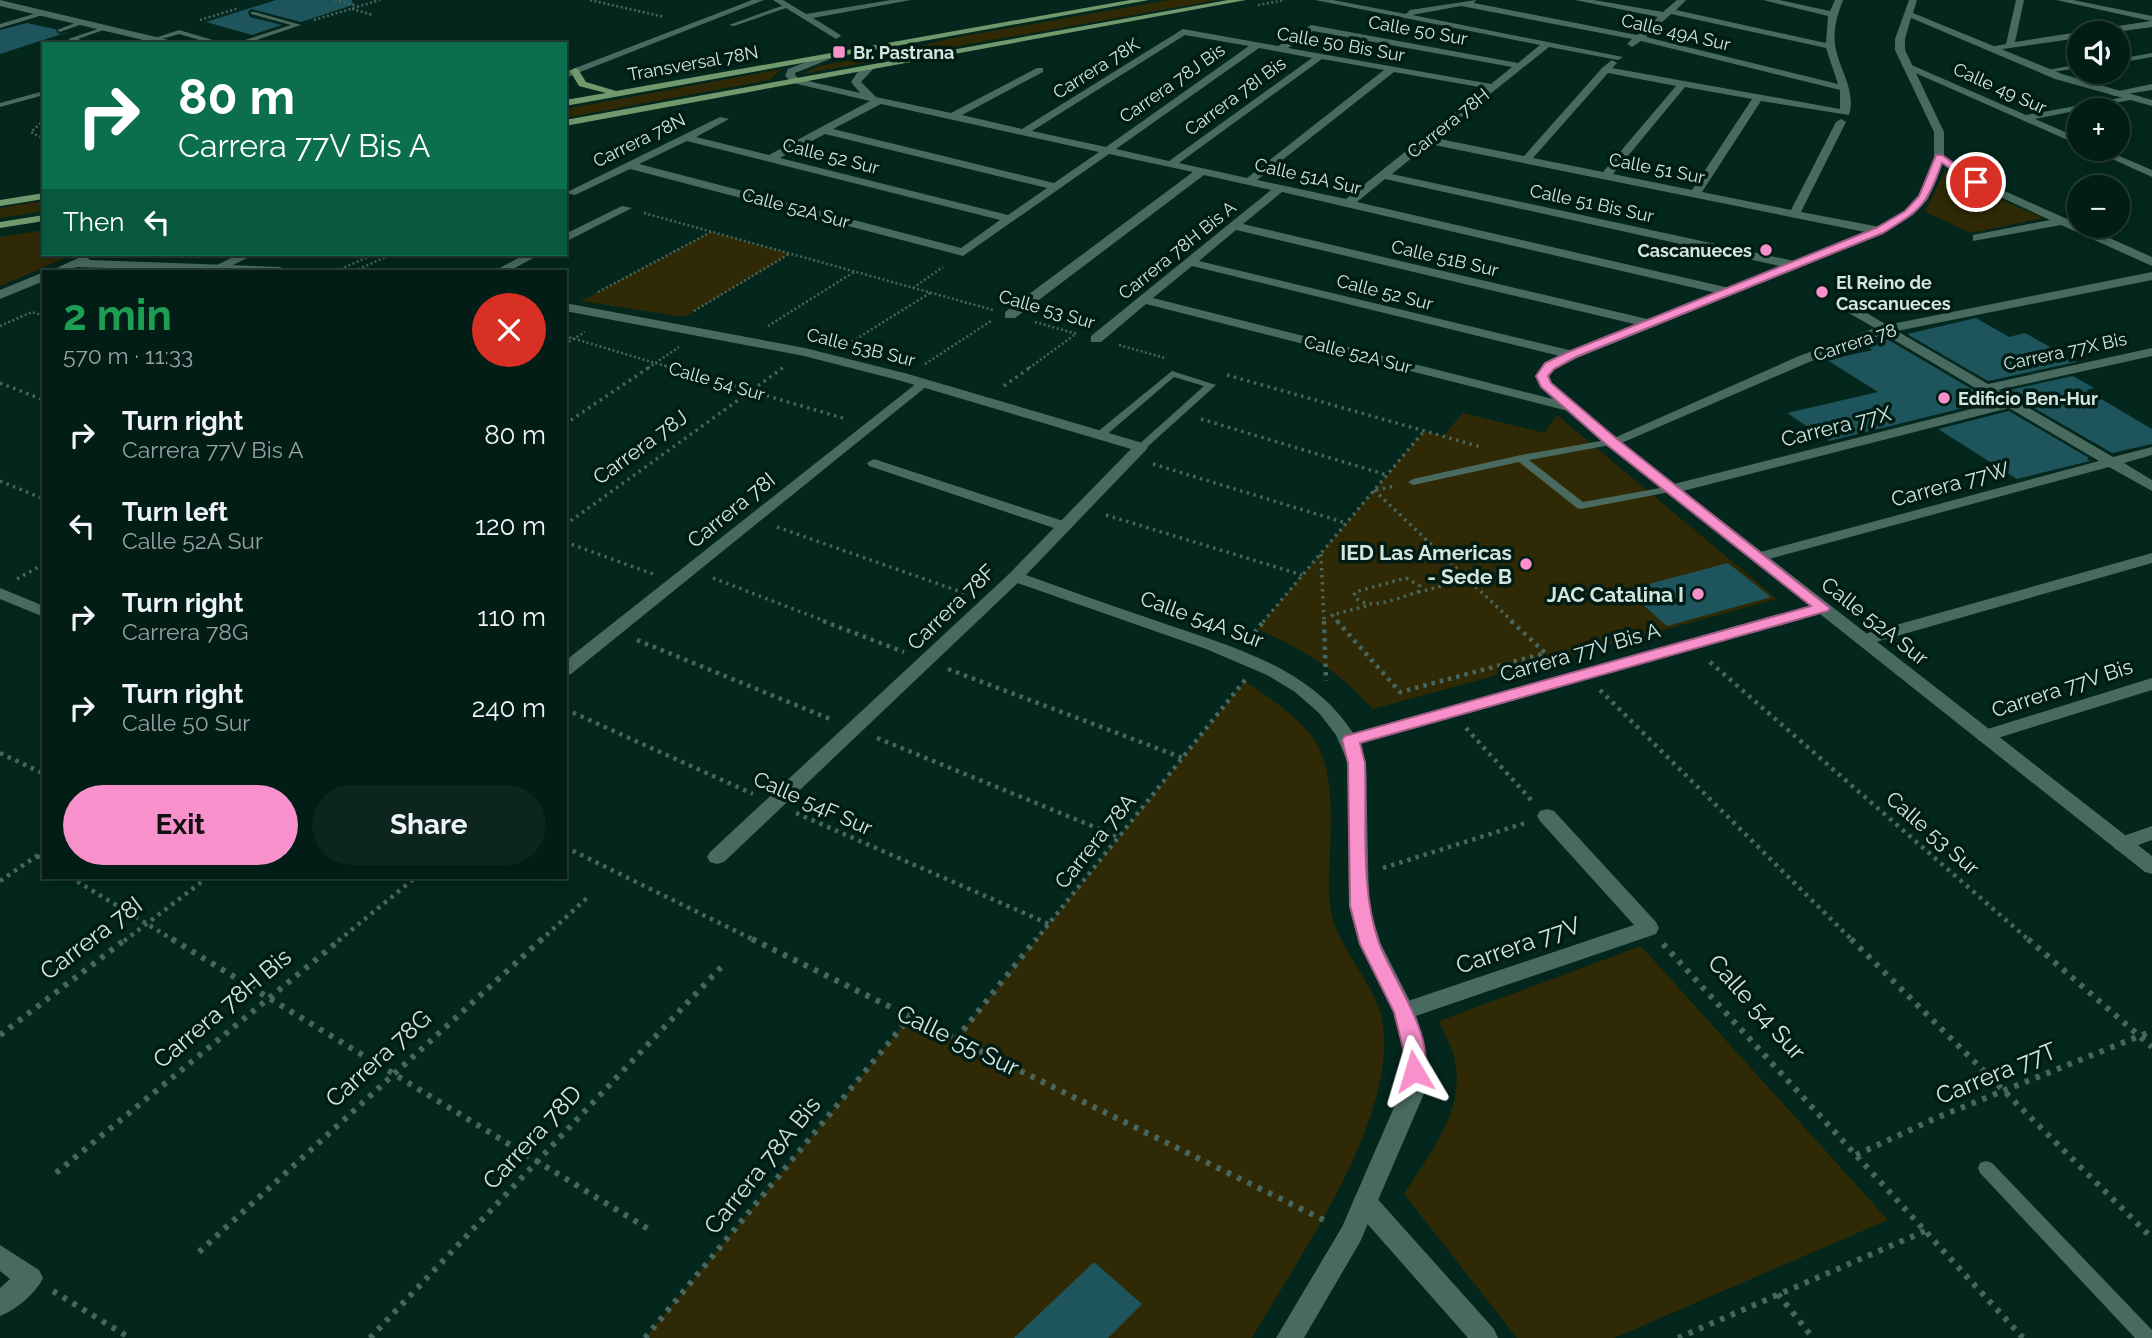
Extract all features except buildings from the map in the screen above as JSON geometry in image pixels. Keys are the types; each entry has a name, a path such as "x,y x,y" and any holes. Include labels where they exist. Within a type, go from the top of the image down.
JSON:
{"main road":[{"name":"Transversal 78N","path":"567,103 1145,0"},
{"name":"Transversal 78N","path":"567,123 1242,0"},
{"path":"569,74 582,84 625,93"},
{"path":"0,203 42,196"},
{"path":"0,225 42,218"}],"street":[{"path":"569,74 760,0"},
{"path":"777,0 836,36"},
{"path":"804,17 907,0"},
{"path":"1319,0 1618,57"},
{"path":"1399,15 1475,0"},
{"path":"1579,0 1667,13 1828,46"},
{"path":"1526,160 1605,70 1682,0"},
{"path":"1767,0 1832,14"},
{"path":"1794,214 1843,118 1847,102 1828,46 1832,14 1839,0"},
{"path":"1572,355 1725,291 1880,231 1909,213 1924,197 1939,157 1939,132 1900,50 1900,39 1913,0"},
{"path":"2010,46 2020,0"},
{"path":"2060,0 2152,22"},
{"path":"2093,7 2102,0"},
{"path":"0,3 166,42"},
{"name":"Calle 49A Sur","path":"1461,3 1639,38 1842,88"},
{"path":"1909,14 2046,71 2126,98"},
{"path":"2130,26 2152,22"},
{"name":"Calle 50 Sur","path":"1280,49 1311,28 1520,66"},
{"name":"Calle 50 Bis Sur","path":"1183,32 1493,87"},
{"name":"Carrera 78K","path":"1025,131 1183,32"},
{"path":"1992,49 2067,37"},
{"name":"Carrera 78H","path":"1348,204 1548,43"},
{"name":"Carrera 78J Bis","path":"1105,149 1257,45"},
{"name":"Carrera 78I Bis","path":"1171,164 1320,56"},
{"path":"796,81 790,76 791,71 827,57"},
{"name":"Calle 49 Sur","path":"1907,65 2067,137"},
{"name":"Calle 51A Sur","path":"869,68 857,78 858,86 866,93 882,99"},
{"path":"955,116 1040,69"},
{"path":"1249,181 1392,69"},
{"path":"1605,70 1759,97 1843,118"},
{"name":"Calle 51A Sur","path":"796,81 1280,188 1725,291"},
{"path":"1606,176 1682,84"},
{"path":"2110,94 2152,86"},
{"path":"1695,194 1759,97"},
{"path":"770,159 882,99"},
{"path":"2130,99 2152,103"},
{"path":"2024,118 2067,110"},
{"name":"Carrera 78N","path":"571,193 723,119"},
{"path":"823,130 1054,186"},
{"name":"Calle 52 Sur","path":"685,137 1009,219"},
{"name":"Calle 51 Sur","path":"1427,140 1880,231"},
{"path":"963,252 1105,149"},
{"path":"1939,157 1964,176 2152,261"},
{"path":"2122,161 2152,174"},
{"name":"Calle 52A Sur","path":"628,165 963,252"},
{"path":"1007,314 1202,171"},
{"name":"Calle 51 Bis Sur","path":"1383,175 1794,265"},
{"name":"Carrera 78H Bis A","path":"1096,339 1280,188"},
{"path":"567,238 626,208"},
{"path":"1977,238 2063,221"},
{"name":"Calle 51B Sur","path":"1235,226 1647,323"},
{"path":"58,270 92,256"},
{"path":"216,268 244,256"},
{"path":"502,270 531,256"},
{"name":"Calle 52 Sur","path":"1190,262 1572,355"},
{"path":"76,263 259,270"},
{"name":"Carrera 78","path":"1612,442 1804,359 1885,329 2152,276"},
{"path":"0,295 41,280"},
{"name":"Calle 52A Sur","path":"1144,300 1572,408"},
{"path":"1844,305 2152,486"},
{"name":"Calle 53B Sur","path":"567,307 805,352 903,377 1100,435 1136,452"},
{"name":"Carrera 77X Bis","path":"1987,388 2152,352"},
{"name":"Calle 52A Sur","path":"1572,355 1549,366 1542,376 1546,385 1572,408 2152,867"},
{"name":"Carrera 78I","path":"567,668 922,383"},
{"name":"Carrera 77X","path":"1671,489 2011,403"},
{"name":"Carrera 77W","path":"1759,558 2152,451"},
{"name":"Carrera 78F","path":"717,857 1015,576 1136,452"},
{"path":"874,463 1063,527"},
{"path":"1863,640 2152,558"},
{"name":"Calle 54A Sur","path":"1015,576 1259,663 1301,689 1327,710 1350,740"},
{"path":"5,588 42,611"},
{"name":"Carrera 77V Bis A","path":"1350,740 1822,608"},
{"name":"Carrera 77V Bis","path":"1985,736 2152,684"},
{"path":"1289,1338 1351,1234 1414,1089 1415,1052 1404,1012 1370,944 1359,906 1357,763 1350,740"},
{"path":"1547,816 1648,928"},
{"path":"2122,844 2152,833"},
{"name":"Carrera 77V","path":"1404,1012 1648,928"},
{"path":"1365,1203 1485,1338"},
{"path":"0,1257 30,1278 0,1304"}],"lane":[{"path":"732,25 787,6"},
{"path":"0,26 44,13"},
{"path":"253,13 298,25"},
{"path":"60,30 83,22"},
{"path":"243,42 298,25"},
{"path":"80,42 71,40 106,28"},
{"path":"155,39 179,32 214,42"},
{"path":"2130,59 2152,55"},
{"path":"2046,71 2067,68"},
{"path":"0,105 42,94"},
{"name":"Carrera 78F","path":"1100,435 1172,374 1212,385 1136,452"},
{"path":"1413,482 1521,458 1612,442"},
{"path":"1521,458 1581,506 1671,489"},
{"path":"1986,1168 2147,1338"}],"path":[{"path":"335,0 359,6"},
{"path":"298,25 380,0"},
{"path":"590,0 664,17"},
{"path":"351,9 373,15"},
{"path":"42,122 31,132 42,138"},
{"name":"Calle 53 Sur","path":"626,208 1172,360"},
{"path":"567,307 712,232"},
{"path":"913,288 963,252"},
{"path":"670,325 790,254"},
{"path":"338,270 370,256"},
{"path":"356,270 388,256"},
{"path":"747,340 854,272"},
{"path":"827,358 930,293"},
{"path":"0,326 32,312 42,315"},
{"path":"903,377 1007,314"},
{"path":"567,423 702,331"},
{"path":"983,400 1077,334"},
{"name":"Calle 54 Sur","path":"567,338 869,426"},
{"name":"Carrera 78J","path":"567,524 805,352"},
{"path":"1216,372 1521,458"},
{"path":"0,383 42,399"},
{"path":"1180,413 1388,475"},
{"path":"1236,654 1424,430"},
{"path":"1136,452 1346,523"},
{"path":"0,481 42,498"},
{"path":"1374,490 1546,653 1578,677 2152,1238"},
{"path":"1082,507 1302,575"},
{"path":"753,519 987,601"},
{"path":"567,543 675,582"},
{"path":"1321,553 1327,710"},
{"path":"5,588 42,565"},
{"path":"1371,605 1358,601 1354,596 1356,593 1406,578 1418,583 1418,592"},
{"path":"1468,580 1332,615 1400,692 1546,653"},
{"name":"Calle 53 Sur","path":"1691,645 2152,1047"},
{"name":"Carrera 78A","path":"956,1039 1259,663"},
{"name":"Calle 54F Sur","path":"567,710 1049,924"},
{"path":"1357,876 1547,816 1451,712"},
{"path":"0,753 42,773"},
{"name":"Calle 55 Sur","path":"567,848 1351,1234"},
{"path":"0,881 42,852"},
{"path":"37,856 42,859"},
{"path":"73,879 650,1230"},
{"name":"Carrera 78I","path":"0,1035 205,879"},
{"name":"Carrera 78H Bis","path":"56,1173 413,879"},
{"name":"Carrera 78G","path":"199,1252 587,897"},
{"name":"Calle 54 Sur","path":"1648,928 2023,1338"},
{"name":"Carrera 78D","path":"370,1338 724,963"},
{"name":"Carrera 78A Bis","path":"645,1338 910,1017"},
{"name":"Carrera 77T","path":"1856,1155 1936,1118 2152,1031"},
{"path":"1678,1338 1925,1231"},
{"path":"30,1278 130,1338"},
{"path":"1778,1294 1813,1338"}],"shaded area":[{"path":"1169,0 1218,0 802,74 819,66 898,52 947,39"},
{"path":"782,69 769,80 567,118 567,109"},
{"path":"1945,170 1972,187 2043,218 1971,233 1925,212"},
{"path":"42,201 42,211 0,218 0,208"},
{"path":"42,230 42,256 70,256 0,286 0,237"},
{"path":"711,232 790,254 684,317 581,301"},
{"path":"1463,413 1544,433 1557,415 1777,599 1373,709 1320,663 1257,629 1424,431 1443,436"},
{"path":"1245,681 1296,719 1310,734 1320,751 1327,771 1330,793 1330,905 1338,933 1376,1001 1381,1015 1384,1053 1377,1094 1362,1138 1342,1182 1252,1338 645,1338 910,1017 956,1039"},
{"path":"1641,946 1888,1220 1614,1338 1517,1338 1404,1194 1443,1132 1455,1098 1457,1080 1454,1057 1439,1021"}],"place":[{"name":"Br. Pastrana","path":"839,52"},
{"name":"Cascanueces","path":"1766,250"},
{"name":"El Reino de Cascanueces","path":"1822,292"},
{"name":"Edificio Ben-Hur","path":"1944,398"},
{"name":"IED Las Americas - Sede B","path":"1526,564"},
{"name":"JAC Catalina I","path":"1698,594"}],"route":[{"path":"1414,1071 1415,1052 1404,1012 1370,944 1359,906 1357,763 1350,740 1822,608 1612,442 1546,385 1542,376 1549,366 1572,355 1725,291 1880,231 1909,213 1924,197 1939,157 1976,182"}]}
